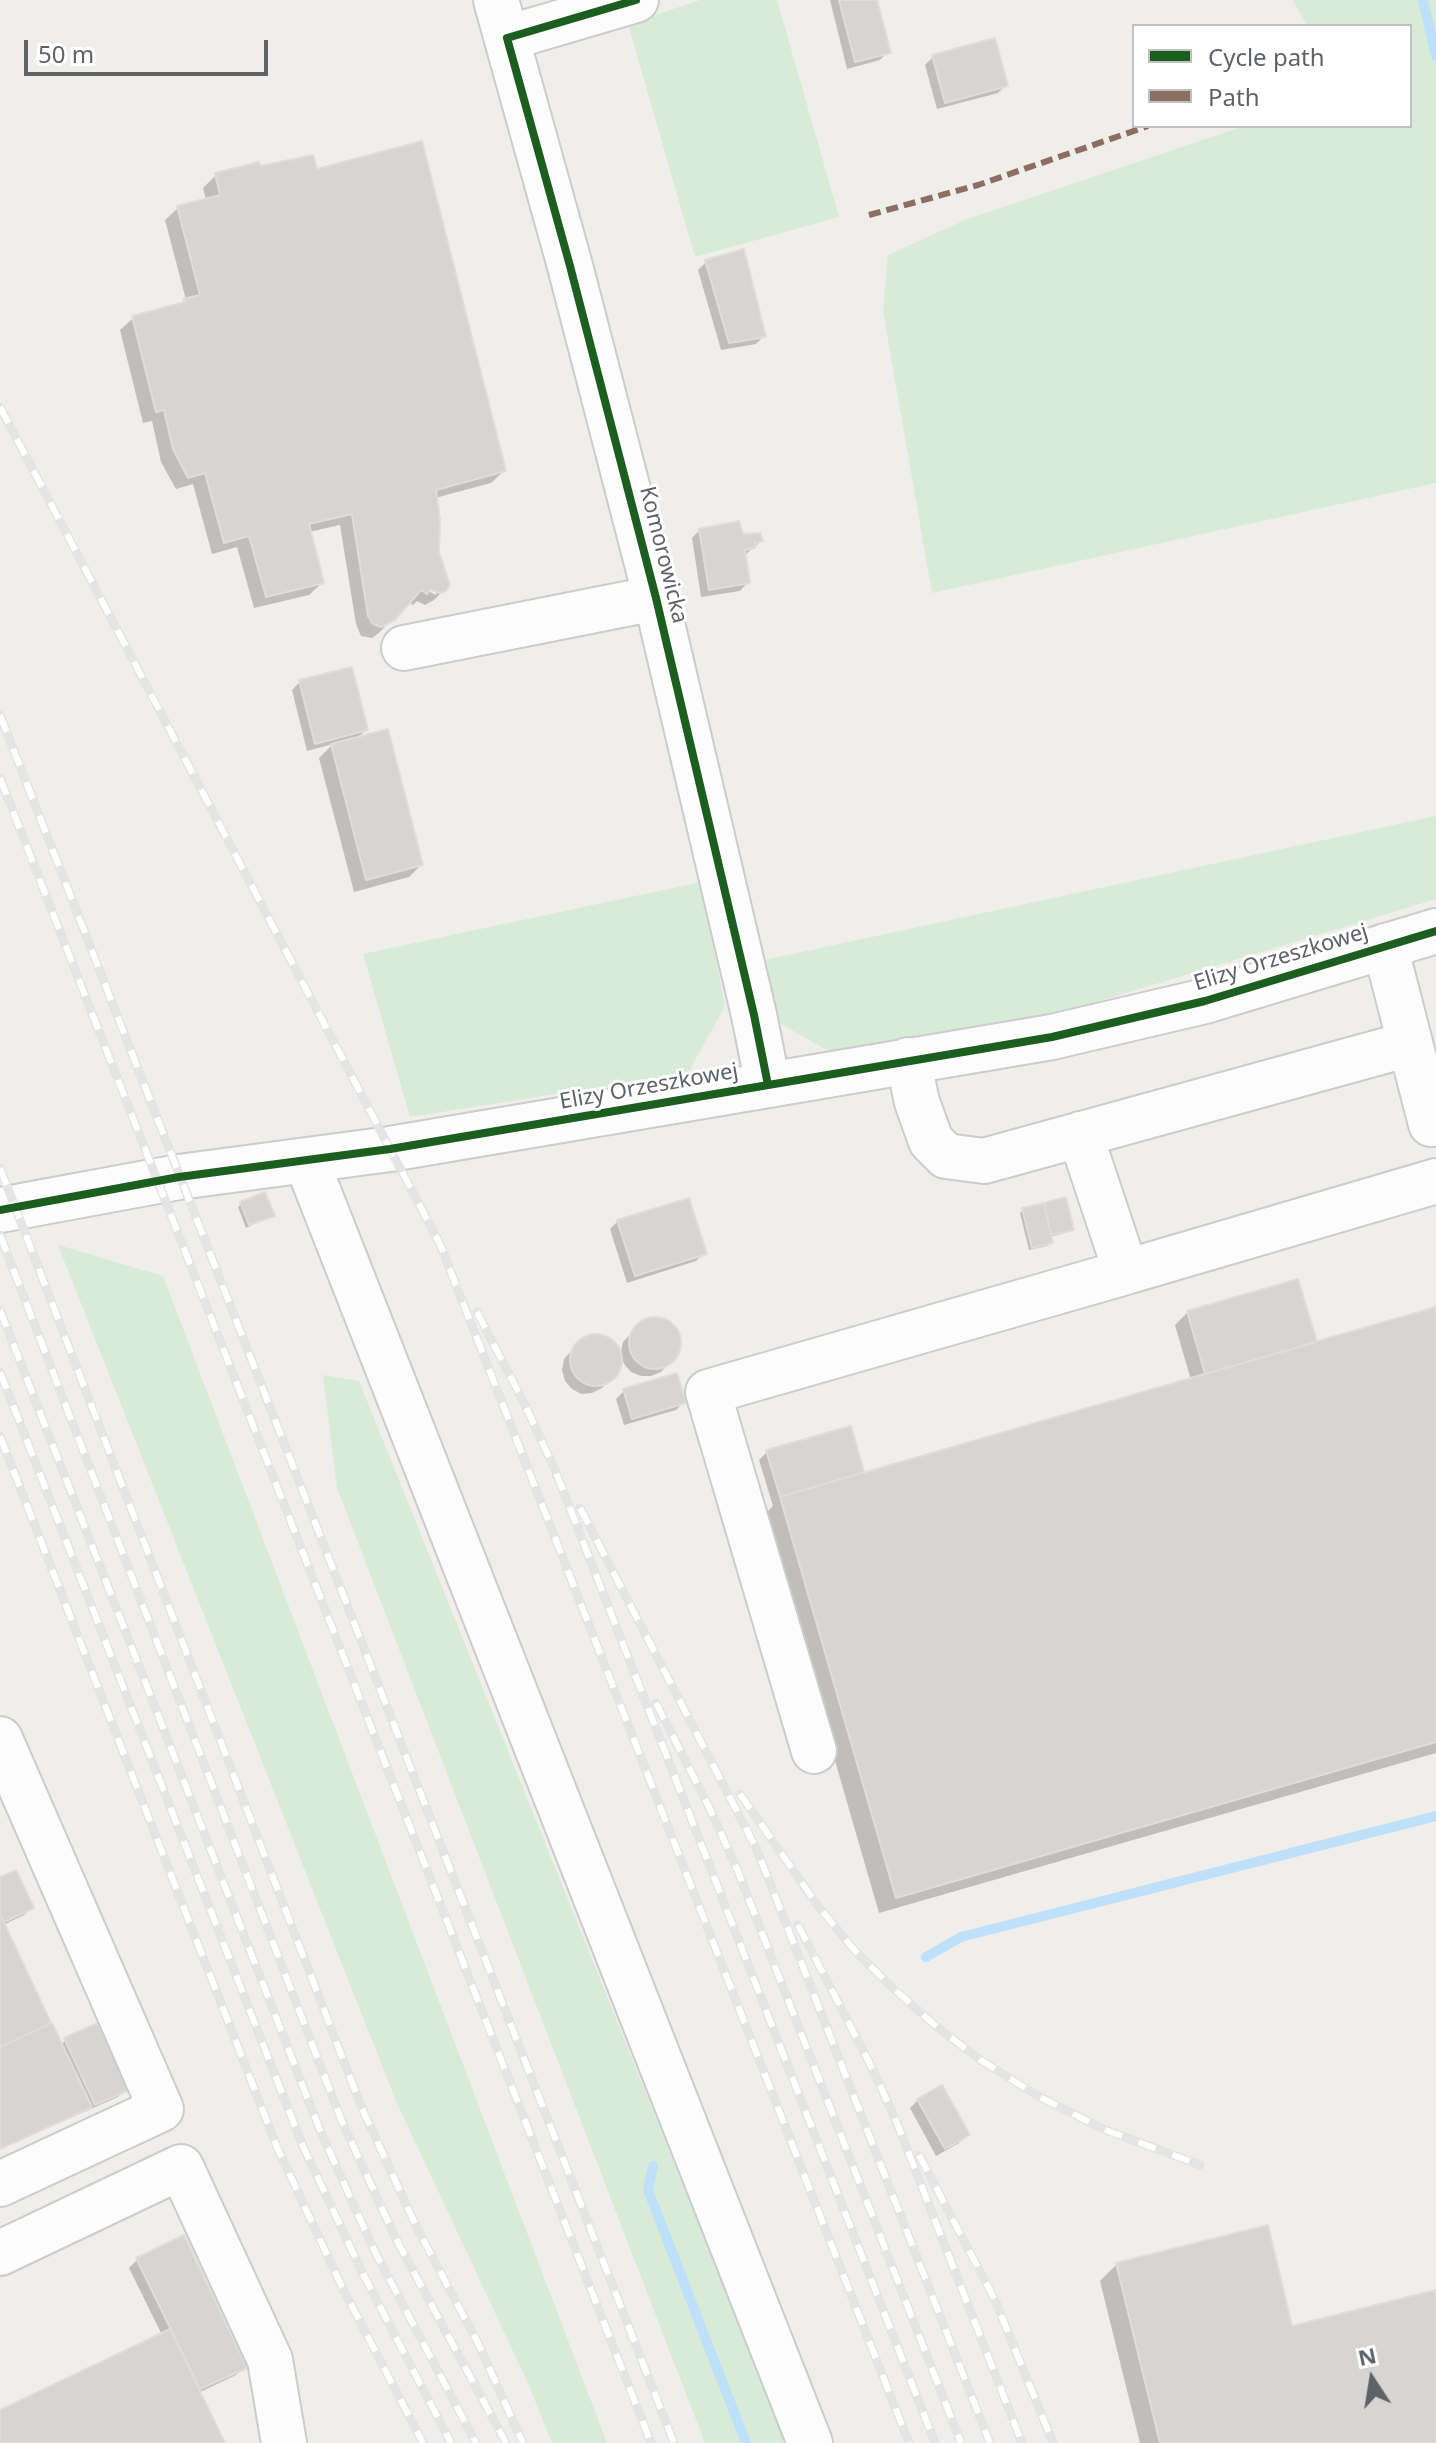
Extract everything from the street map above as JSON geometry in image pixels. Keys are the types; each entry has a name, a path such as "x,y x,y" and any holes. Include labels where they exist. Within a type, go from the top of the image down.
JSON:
{"street":[{"path":"501,19 636,0"},
{"name":"Komorowicka","path":"501,19 574,281 656,598 768,1085"},
{"path":"404,648 656,598"},
{"name":"Elizy Orzeszkowej","path":"0,1210 179,1177 390,1149 1052,1037 1190,1004 1436,931"},
{"path":"1385,946 1421,1060 1431,1124 1436,1122"},
{"path":"908,1060 917,1102 931,1141 946,1156 984,1161 1080,1134 1421,1060"},
{"path":"1080,1134 1126,1272"},
{"path":"306,1160 810,2443"},
{"path":"814,1751 708,1392 1436,1181"},
{"path":"0,1739 161,2109 0,2184"},
{"path":"0,2253 181,2167 270,2360 284,2443"}],"green space":[{"path":"700,0 777,0 839,217 695,257 628,24"},
{"path":"1293,0 1436,0 1436,483 932,593 883,311 888,255 965,220 1238,128 1412,128 1412,24 1306,24"},
{"path":"1436,816 1436,899 1037,1020 830,1052 774,1020 760,961"},
{"path":"701,882 725,1006 688,1073 410,1117 363,954"},
{"path":"58,1245 163,1276 607,2443 552,2443 527,2381 396,2101"},
{"path":"323,1375 359,1381 787,2443 705,2443 337,1488"}],"building":[{"path":"839,0 877,0 891,53 855,62"},
{"path":"995,38 1008,86 945,103 932,55"},
{"path":"422,141 506,471 436,490 440,521 439,552 450,585 446,591 439,593 430,589 427,594 421,590 395,620 381,627 373,624 368,616 352,514 309,524 324,583 266,597 249,536 224,543 205,473 188,478 173,449 164,410 156,412 132,316 200,295 177,206 220,195 215,173 259,162 260,166 313,155 317,169"},
{"path":"744,249 766,337 729,343 705,260"},
{"path":"739,521 743,534 760,533 763,541 755,543 755,548 745,550 750,583 709,590 699,529"},
{"path":"352,667 368,730 315,744 299,680"},
{"path":"388,729 423,865 366,880 331,744"},
{"path":"265,1192 275,1216 249,1225 240,1202"},
{"path":"1066,1197 1074,1230 1051,1235 1044,1203"},
{"path":"689,1198 707,1254 635,1276 617,1220"},
{"path":"1044,1203 1053,1243 1032,1248 1022,1208"},
{"path":"1298,1279 1317,1342 1205,1374 1187,1311"},
{"path":"1436,1307 1436,1742 896,1898 780,1497"},
{"path":"655,1317 673,1325 681,1343 673,1361 655,1369 637,1361 629,1343 637,1325"},
{"path":"596,1334 614,1342 622,1360 614,1378 596,1386 578,1378 570,1360 578,1342"},
{"path":"677,1373 686,1403 632,1419 623,1389"},
{"path":"851,1426 864,1472 780,1497 766,1450"},
{"path":"16,1870 34,1908 4,1922 0,1914 0,1877"},
{"path":"0,1914 51,2023 0,2047"},
{"path":"52,2023 92,2107 0,2149 0,2047"},
{"path":"98,2023 129,2090 95,2105 64,2038"},
{"path":"942,2085 970,2135 945,2149 917,2099"},
{"path":"1268,2225 1292,2326 1436,2290 1436,2443 1160,2443 1116,2263"},
{"path":"184,2235 247,2368 200,2389 136,2258"},
{"path":"170,2329 225,2443 0,2443 0,2410"}],"waterway":[{"path":"1423,0 1436,56"},
{"path":"926,1957 961,1937 1436,1816"},
{"path":"653,2166 648,2190 746,2443"}],"railway":[{"path":"0,407 440,1244 909,2443"},
{"path":"0,715 674,2443"},
{"path":"0,778 651,2443"},
{"path":"0,1168 361,2106 417,2228 478,2343 523,2443"},
{"path":"0,1235 341,2119 396,2239 506,2443"},
{"path":"0,1310 320,2130 374,2250 476,2443"},
{"path":"477,1312 555,1470 935,2443"},
{"path":"0,1372 302,2144 363,2274 451,2443"},
{"path":"0,1436 277,2147 342,2287 423,2443"},
{"path":"580,1508 757,1850 990,2443"},
{"path":"656,1703 737,1869 961,2443"},
{"path":"740,1794 818,1906 856,1952 937,2027 982,2061 1038,2096 1103,2129 1200,2165"},
{"path":"798,1925 895,2118 1022,2443"},
{"path":"919,2155 995,2300 1053,2443"}],"marked path":[{"path":"869,215 978,185 1142,128"}],"cycle path":[{"path":"636,0 507,38 656,598 768,1085"},
{"path":"0,1210 179,1177 390,1149 1052,1037 1205,1001 1436,931"}]}
